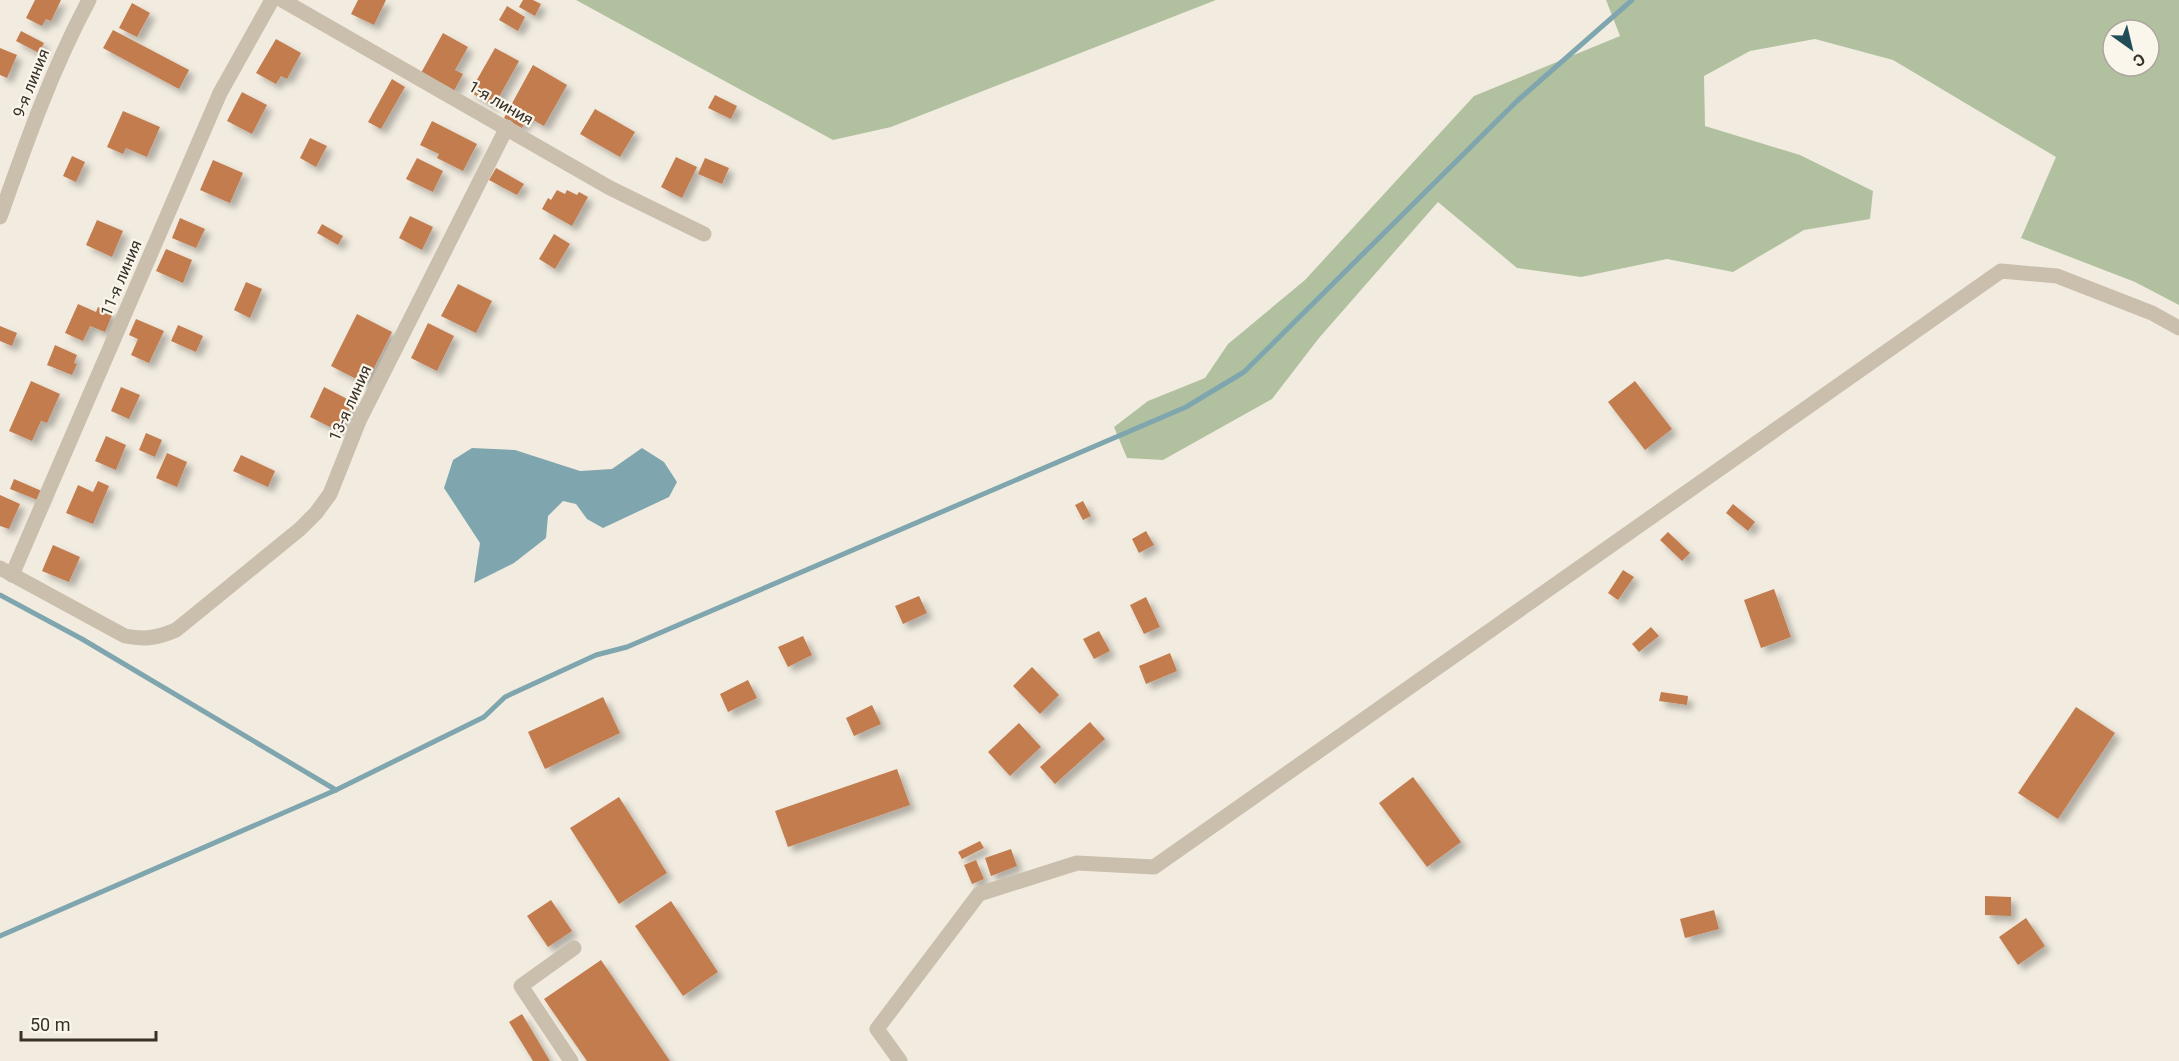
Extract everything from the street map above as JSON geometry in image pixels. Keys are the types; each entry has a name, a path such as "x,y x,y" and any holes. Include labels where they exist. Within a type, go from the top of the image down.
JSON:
{"street":[{"name":"9-я линия","path":"0,217 39,107 72,32 89,0"},
{"name":"11-я линия","path":"6,571 220,93 272,0"},
{"name":"1-я линия","path":"282,0 610,188 704,234"},
{"name":"13-я линия","path":"6,571 125,636 142,639 158,638 176,630 300,529 330,494 359,421 507,127"},
{"path":"900,1061 877,1029 979,894 1077,863 1154,867 2001,271 2057,276 2152,313 2179,328"},
{"path":"571,1061 521,986 574,948"}],"green space":[{"path":"576,0 1216,0 891,127 833,140"},
{"path":"1606,0 2179,0 2179,305 2135,282 2021,238 2056,157 1893,60 1815,39 1750,51 1704,76 1705,126 1800,155 1873,191 1870,219 1804,230 1733,272 1667,259 1581,277 1517,268 1438,202 1319,338 1272,399 1163,460 1127,458 1114,427 1148,401 1205,378 1228,344 1305,280 1474,96 1620,36"}],"water":[{"path":"472,448 515,450 580,471 612,469 642,448 664,462 677,482 669,497 603,528 587,519 576,504 563,501 548,516 546,538 514,563 474,583 480,543 444,488 453,460"}],"building":[{"path":"35,0 61,0 51,21 46,19 42,26 26,18"},
{"path":"358,0 386,0 374,25 351,14"},
{"path":"523,0 533,0 541,4 535,16 519,7"},
{"path":"132,3 150,13 137,37 119,28"},
{"path":"507,6 525,17 518,31 499,20"},
{"path":"113,30 189,70 179,89 103,48"},
{"path":"21,31 44,43 39,53 16,41"},
{"path":"443,33 468,47 455,70 463,74 454,91 421,73"},
{"path":"276,39 301,53 287,79 281,76 276,84 256,73"},
{"path":"0,48 17,55 7,78 0,75"},
{"path":"495,48 519,61 494,106 470,92"},
{"path":"533,65 567,85 544,126 528,117 522,128 504,118"},
{"path":"392,79 405,87 381,129 368,122"},
{"path":"242,92 267,105 252,134 227,121"},
{"path":"715,95 737,106 731,119 708,108"},
{"path":"595,109 635,132 620,157 580,134"},
{"path":"123,111 160,127 147,157 126,148 123,154 107,147"},
{"path":"432,121 477,144 463,171 437,158 439,154 420,145"},
{"path":"310,138 327,146 316,167 300,158"},
{"path":"72,156 85,162 76,182 63,176"},
{"path":"676,157 697,167 682,198 661,187"},
{"path":"417,158 443,171 433,192 406,179"},
{"path":"705,158 729,168 722,184 698,174"},
{"path":"213,160 243,173 230,203 200,190"},
{"path":"496,168 524,184 517,195 489,180"},
{"path":"557,190 565,194 567,190 577,195 579,192 588,197 572,226 542,209 548,198 551,200"},
{"path":"410,216 433,227 422,250 399,238"},
{"path":"180,218 205,229 196,248 172,238"},
{"path":"97,220 123,231 112,257 86,245"},
{"path":"322,224 343,236 338,245 317,233"},
{"path":"554,234 570,244 555,269 539,259"},
{"path":"166,249 192,260 183,283 156,271"},
{"path":"246,282 262,289 250,318 234,310"},
{"path":"458,284 492,301 476,333 441,316"},
{"path":"78,304 96,312 98,307 113,313 105,332 90,326 83,341 65,333"},
{"path":"357,314 392,332 366,384 331,366"},
{"path":"136,319 164,331 149,363 131,355 138,339 129,335"},
{"path":"428,323 454,336 437,371 411,358"},
{"path":"178,325 203,336 196,352 171,341"},
{"path":"0,326 17,333 12,346 0,341"},
{"path":"55,345 77,355 74,363 77,364 72,375 47,365"},
{"path":"31,381 60,394 47,423 41,421 32,441 9,431"},
{"path":"1635,381 1672,429 1645,450 1608,402"},
{"path":"121,387 140,395 129,419 111,411"},
{"path":"324,387 353,402 338,431 310,417"},
{"path":"146,433 162,440 155,457 139,450"},
{"path":"106,436 126,445 116,470 95,461"},
{"path":"167,453 187,462 177,487 156,478"},
{"path":"241,455 275,471 268,487 233,471"},
{"path":"14,479 44,492 40,501 10,489"},
{"path":"98,481 109,486 93,524 66,513 78,485 93,492"},
{"path":"0,495 20,504 9,529 0,526"},
{"path":"1083,501 1091,516 1083,520 1075,505"},
{"path":"1733,504 1755,522 1748,531 1726,513"},
{"path":"1146,531 1154,545 1139,553 1132,539"},
{"path":"1668,532 1690,553 1682,561 1660,540"},
{"path":"53,545 80,557 69,582 42,571"},
{"path":"1623,570 1634,577 1618,600 1608,593"},
{"path":"1774,589 1791,637 1761,648 1744,600"},
{"path":"919,596 927,613 903,624 895,606"},
{"path":"1146,597 1160,627 1144,634 1130,605"},
{"path":"1651,627 1659,636 1639,652 1632,644"},
{"path":"1099,631 1110,651 1094,659 1083,639"},
{"path":"803,636 812,655 788,667 778,647"},
{"path":"1170,653 1177,671 1146,684 1139,666"},
{"path":"1032,667 1059,695 1040,714 1013,686"},
{"path":"748,680 757,698 728,712 720,694"},
{"path":"1661,692 1688,696 1687,705 1659,701"},
{"path":"603,697 620,733 545,769 528,732"},
{"path":"872,705 881,724 854,736 846,718"},
{"path":"2076,707 2115,733 2058,819 2018,793"},
{"path":"1090,722 1105,739 1055,784 1040,767"},
{"path":"1019,723 1041,747 1010,776 988,752"},
{"path":"897,769 910,805 788,847 775,811"},
{"path":"1413,777 1461,842 1427,867 1379,803"},
{"path":"619,797 667,873 619,904 570,828"},
{"path":"980,841 984,848 962,859 958,852"},
{"path":"1011,849 1017,866 991,876 985,858"},
{"path":"976,860 984,879 972,884 964,865"},
{"path":"1985,896 2011,897 2011,916 1985,915"},
{"path":"551,900 572,931 548,947 527,916"},
{"path":"671,901 718,972 683,996 635,926"},
{"path":"1714,910 1719,929 1685,938 1680,919"},
{"path":"2026,918 2045,946 2018,965 1999,937"},
{"path":"601,960 670,1061 587,1061 544,999"},
{"path":"522,1014 550,1061 533,1061 509,1022"}],"waterway":[{"path":"0,936 336,790 484,717 505,697 596,655 627,647 1186,407 1244,372 1517,101 1632,0"},
{"path":"0,595 82,639 336,790"}]}
